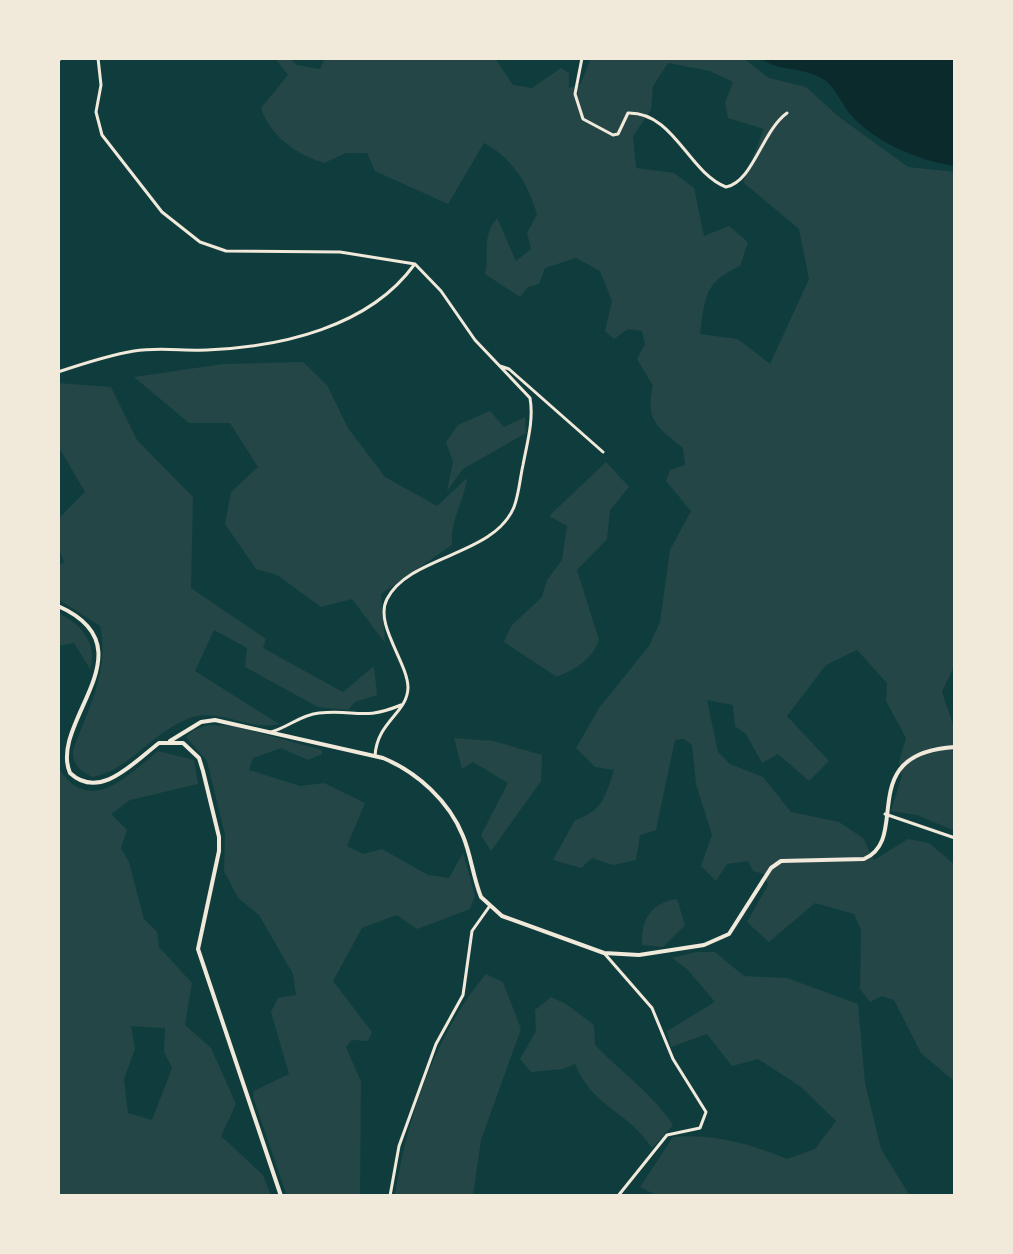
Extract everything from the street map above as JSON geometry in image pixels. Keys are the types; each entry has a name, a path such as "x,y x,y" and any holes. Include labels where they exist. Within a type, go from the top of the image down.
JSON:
{"street":[{"path":"98,58 101,85 96,112 102,135 162,212 200,242 226,251 340,252 415,264 434,282 496,365 530,398 532,408 516,501 506,519 491,533 406,579 388,597 384,607 385,620 408,681 405,703 378,735 375,756"},
{"path":"582,58 575,94 583,119 613,135 618,134 628,113 653,119 705,175 726,187 738,183 753,163 772,124 787,113"},
{"path":"58,372 132,351 206,350 294,338 322,330 400,285 415,264"},
{"path":"496,365 509,369 603,452"},
{"path":"58,606 87,627 98,651 95,679 67,755 70,773 86,783 98,785 159,743 170,741 201,722 215,720 375,756 405,767 447,807 465,838 475,881 489,907 502,916 604,953 639,955 719,941 738,923 776,864 788,859 864,859 875,854 881,846 885,814 897,773 924,751 955,747"},
{"path":"271,732 302,716 322,712 376,716 405,703"},
{"path":"170,741 192,749 203,771 219,837 219,851 198,949 281,1196"},
{"path":"885,814 955,838"},
{"path":"390,1196 399,1146 431,1059 463,995 472,931 489,907"},
{"path":"604,953 652,1008 673,1059 706,1112 700,1128 667,1135 618,1196"}],"shaded area":[{"path":"275,58 289,58 297,65 320,69 325,58 495,58 513,85 532,88 561,68 569,73 569,88 580,85 591,58 743,58 769,78 806,87 839,117 908,167 955,172 955,664 942,692 955,730 955,831 917,815 891,811 902,776 899,762 906,738 886,701 887,683 857,650 826,665 787,716 829,761 809,781 778,754 762,763 746,734 735,726 733,705 707,700 718,752 730,764 763,777 791,812 839,822 863,838 874,860 908,839 929,843 955,865 955,1082 921,1053 894,1000 882,996 870,1002 860,989 861,930 854,914 815,903 769,942 747,922 768,885 764,874 753,871 748,861 727,864 716,881 701,866 712,835 696,784 692,745 684,739 675,740 656,830 640,835 636,860 613,865 592,858 581,868 553,860 575,820 584,817 602,801 614,770 595,767 576,748 599,708 649,646 660,622 670,550 691,511 666,481 670,470 685,465 683,448 660,428 652,415 653,386 637,359 645,344 642,331 628,329 614,339 605,331 612,301 600,271 576,258 545,268 539,284 528,287 520,297 485,274 487,238 497,218 516,261 531,249 527,233 537,214 529,192 503,156 484,143 448,204 375,171 367,153 346,153 324,163 286,143 265,118 261,108 288,75","holes":["668,63 710,71 733,82 725,103 728,118 764,129 743,182 799,229 809,279 770,364 738,339 700,334 708,292 719,278 740,266 748,242 729,226 704,236 694,188 674,173 636,168 633,136 651,110 653,86"]},
{"path":"760,58 954,58 955,166 898,149 860,124 823,79"},
{"path":"303,362 327,385 348,428 385,477 437,506 467,478 453,526 452,545 381,594 385,643 352,599 321,607 277,575 256,569 225,524 231,492 258,467 230,423 189,423 134,377 223,364"},
{"path":"58,383 111,387 137,440 193,497 191,588 266,639 263,648 343,692 374,666 377,695 355,702 348,710 318,707 245,667 247,648 214,630 195,671 279,724 256,725 211,715 199,716 174,725 129,760 105,773 92,777 78,767 73,751 96,690 102,643 100,626 58,599 58,566 64,562 58,547 58,519 85,492 58,446"},
{"path":"490,411 504,427 525,417 526,433 463,469 447,491 453,462 446,442 458,425"},
{"path":"606,462 629,487 610,510 607,539 577,570 599,640 582,663 557,677 504,642 511,626 542,597 547,580 562,560 567,526 549,516"},
{"path":"58,613 86,635 92,651 90,669 74,643 58,646"},
{"path":"209,725 234,726 322,750 322,754 308,760 281,748 253,758 249,770 300,786 324,783 365,803 347,846 363,854 382,849 428,875 449,878 463,853 475,896 470,909 417,929 397,915 362,928 333,981 372,1032 368,1041 352,1040 346,1047 361,1082 360,1196 287,1196 253,1097 254,1091 289,1074 271,1012 278,998 296,995 293,974 259,915 238,898 224,871 225,835 207,761 186,737 193,730"},
{"path":"454,738 493,741 542,755 541,781 491,851 481,835 508,783 473,762 462,769"},
{"path":"158,751 194,760 198,784 130,800 111,814 127,830 121,848 129,862 144,919 157,932 159,947 192,983 185,1025 211,1048 236,1104 221,1136 263,1175 271,1196 58,1196 58,767 70,782 82,789 95,791 120,781","holes":["131,1026 165,1028 164,1052 172,1068 152,1120 128,1113 124,1079 135,1049"]},
{"path":"677,899 685,925 663,947 642,945 643,927 649,914 660,904"},
{"path":"696,952 715,952 744,976 787,978 858,1004 865,1083 881,1149 910,1196 658,1196 640,1187 673,1137 732,1141 787,1159 815,1149 836,1121 801,1087 758,1059 732,1066 707,1034 671,1047 667,1031 715,1002 687,969 672,958"},
{"path":"486,974 503,982 521,1029 481,1140 473,1196 395,1196 407,1138 426,1079 452,1023"},
{"path":"551,997 594,1025 595,1045 646,1093 673,1125 652,1148 632,1125 591,1090 575,1064 563,1069 531,1072 520,1059 536,1031 535,1010"}]}
